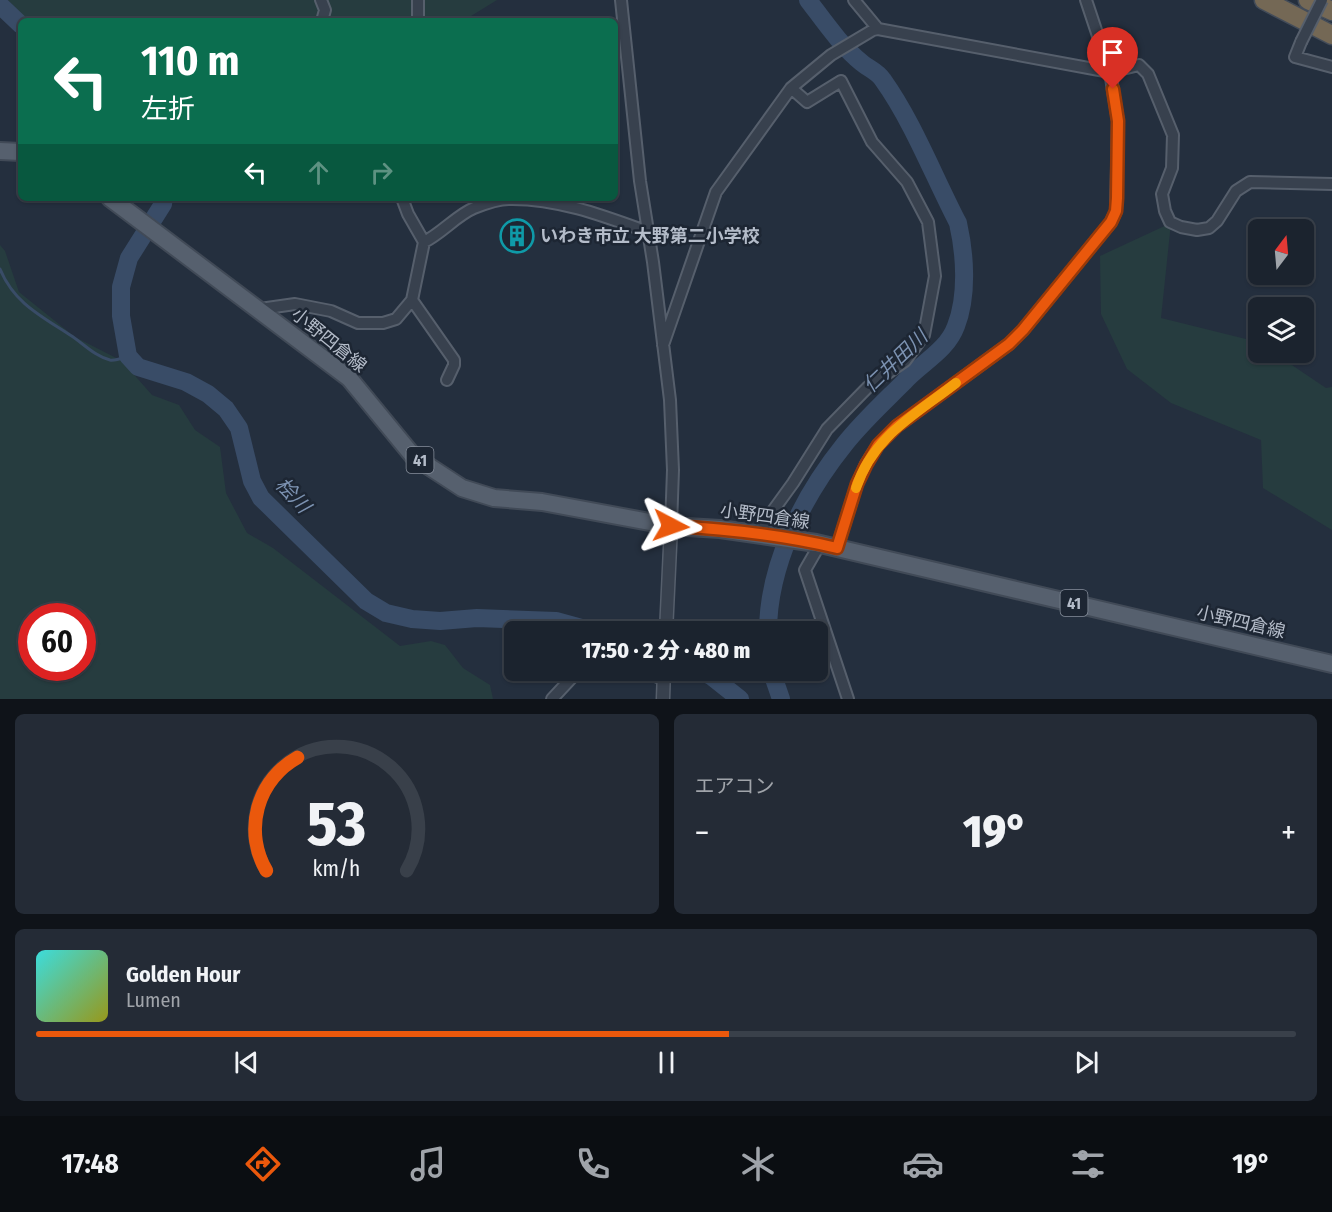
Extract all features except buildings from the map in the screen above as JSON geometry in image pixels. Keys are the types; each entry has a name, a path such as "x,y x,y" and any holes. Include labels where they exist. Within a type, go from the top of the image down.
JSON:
{"highway":[{"path":"1264,0 1332,34"},
{"path":"1308,0 1332,11"}],"main road":[{"path":"0,151 18,152"},
{"name":"小野四倉線","path":"114,201 349,378 413,456 462,488 494,498 542,502 671,526 720,529 818,544 1332,664"}],"street":[{"path":"321,0 324,10 323,18"},
{"path":"418,0 418,18"},
{"path":"621,0 640,181 670,400 673,470 667,621"},
{"path":"854,0 876,30"},
{"path":"837,548 857,484 878,445 897,426 1009,344 1111,222 1116,211 1118,121 1110,72 1086,0"},
{"path":"1322,0 1295,57 1332,67"},
{"path":"663,345 716,192 791,88 831,55 876,30 1110,72 1139,65 1148,74 1173,135 1172,168 1162,194 1170,222 1181,227 1197,230 1209,228 1217,221 1236,191 1250,182 1332,184"},
{"path":"759,535 827,429 868,387 905,361 924,335 935,276 928,222 907,182 872,142 841,81 807,102 791,88"},
{"path":"260,309 295,304 331,311 358,323 383,323 396,319 412,300 424,242 403,201"},
{"path":"424,242 436,236 471,209 501,201"},
{"path":"527,201 556,204 600,215 648,232"},
{"path":"412,300 454,360 447,380"},
{"path":"818,544 805,570 848,699"},
{"path":"552,699 569,681"},
{"path":"663,699 664,681"}],"green space":[{"path":"8,0 497,0 468,18 25,18"},
{"path":"1171,223 1161,318 1248,340 1248,363 1289,363 1326,388 1332,387 1332,530 1263,488 1261,440 1171,403 1127,369 1101,314 1100,256"},
{"path":"0,245 5,251 19,292 75,337 122,361 152,395 179,405 195,430 220,447 226,493 247,533 273,548 400,646 431,641 445,645 463,668 490,685 493,699 0,699"}],"waterway":[{"name":"仁井田川","path":"769,621 774,582 781,557 815,486 829,465 873,412 946,343 952,335 960,314 964,288 964,261 958,223 904,114 881,77 847,49 808,0"},
{"name":"桧川","path":"0,5 18,22"},
{"name":"桧川","path":"164,201 129,258 121,287 121,316 128,356 138,367 186,382 208,394 226,409 239,428 252,481 261,498 366,601 386,613 412,619 440,621 477,618 556,621"},
{"path":"0,269 13,291 39,315 104,358 116,360 128,356"},
{"name":"桧川","path":"717,681 740,699"},
{"name":"仁井田川","path":"775,681 781,699"}],"slow traffic":[{"path":"856,488 878,445 897,426 956,383"}],"place":[{"name":"いわき市立 大野第二小学校","path":"517,236"}],"route":[{"path":"671,526 720,529 837,548 857,484 878,445 897,426 1009,344 1111,222 1116,211 1117,198 1118,121 1113,89"}]}
